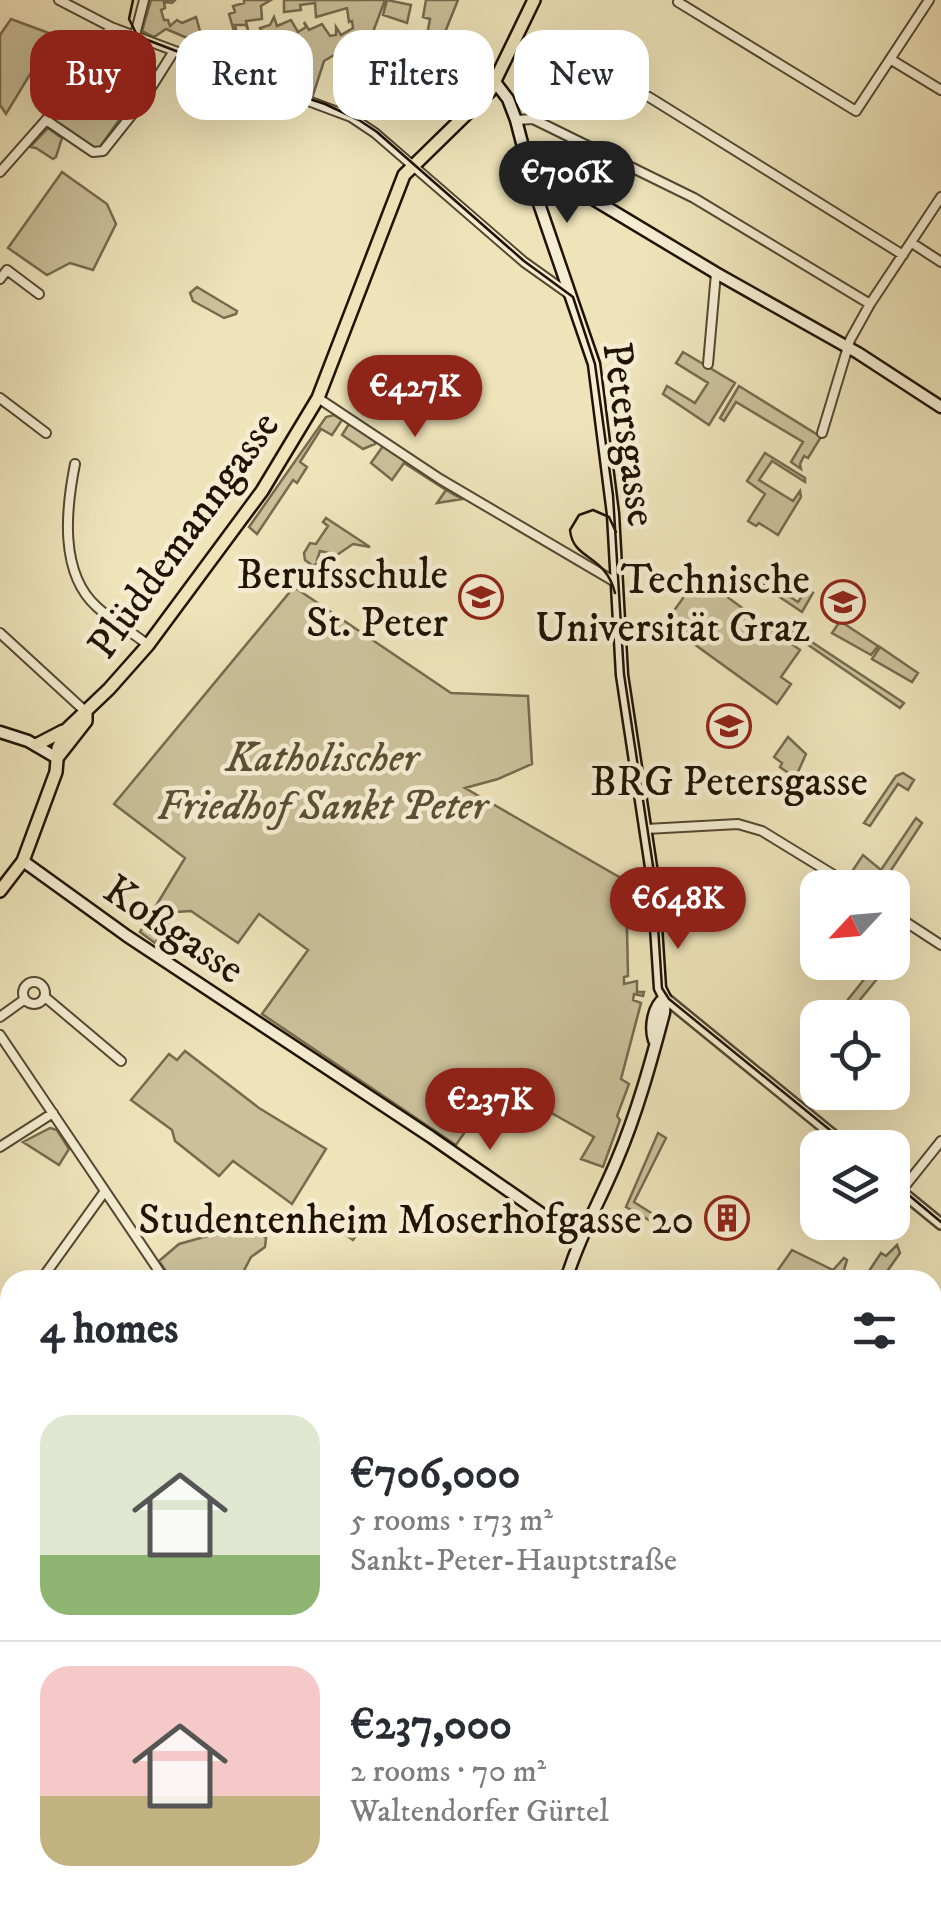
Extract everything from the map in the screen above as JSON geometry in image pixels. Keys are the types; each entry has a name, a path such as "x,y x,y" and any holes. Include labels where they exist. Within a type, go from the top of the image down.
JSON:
{"main road":[{"name":"Plüddemanngasse","path":"0,891 22,862 56,772 67,729 148,645 246,514 318,398 396,191 410,166 484,98 534,0"},
{"name":"Petersgasse","path":"495,82 514,115"},
{"name":"Petersgasse","path":"516,120 596,381 611,494 622,674 646,829 660,988 665,998 640,1095 617,1161 578,1239 569,1270"},
{"path":"528,164 847,347 941,406"},
{"name":"Plüddemanngasse","path":"57,758 86,721 86,712"},
{"path":"36,746 67,729"},
{"path":"0,732 57,758"},
{"name":"Koßgasse","path":"22,862 578,1239"}],"street":[{"path":"59,0 119,30"},
{"path":"136,30 144,0"},
{"path":"678,2 856,111 929,0"},
{"path":"156,44 346,114 376,133 524,262 572,297"},
{"path":"156,80 174,52"},
{"path":"890,59 941,90"},
{"path":"649,97 903,255"},
{"path":"0,172 46,120 93,152 103,151 128,120"},
{"path":"537,120 694,198 870,304"},
{"path":"822,433 847,347 870,304 941,198"},
{"path":"912,243 941,262"},
{"path":"0,279 7,270 39,294"},
{"path":"708,364 716,273"},
{"path":"0,398 46,433"},
{"path":"318,398 440,479 617,583"},
{"path":"75,464 68,539 78,582 98,608 148,645"},
{"path":"0,633 86,712"},
{"path":"646,829 738,824 829,870"},
{"path":"910,925 941,945"},
{"path":"25,1000 24,989 35,982 44,987 45,997 121,1061"},
{"path":"25,1000 36,1004 45,997"},
{"path":"665,998 827,1130"},
{"path":"0,1017 25,1000"},
{"path":"0,1035 158,1270"},
{"path":"0,1147 53,1113"},
{"path":"910,1173 941,1141"},
{"path":"51,1270 105,1191"},
{"path":"910,1198 941,1224"}],"green space":[{"path":"151,0 175,0 164,2 164,20 170,26 177,20 182,23 196,17 200,30 176,30 176,33 166,29 156,36 156,30 142,30"},
{"path":"271,0 261,6 262,19 246,21 248,30 246,25 235,25 234,30 229,14 235,12 233,6"},
{"path":"284,0 385,0 374,30 350,30 353,28 347,8 316,17 315,3 284,12"},
{"path":"387,0 411,5 407,23 383,15"},
{"path":"426,0 458,0 446,30 428,30 430,19 423,17"},
{"path":"274,17 277,26 291,20 297,30 260,28 270,25"},
{"path":"11,19 41,30 30,30 30,74 6,114 0,105 0,35"},
{"path":"322,24 333,36 333,56 324,61 313,95 313,30 309,30"},
{"path":"54,120 119,120 97,151"},
{"path":"48,128 62,138 53,159 30,147"},
{"path":"62,172 107,204 116,224 93,270 70,263 47,275 8,248"},
{"path":"197,287 237,311 236,314 224,318 193,301 190,293"},
{"path":"683,352 735,383 709,425 663,394 667,386 695,403 708,383 676,363"},
{"path":"739,386 821,437 808,458 804,456 801,469 791,462 803,442 736,402 724,421 720,418"},
{"path":"334,415 342,420 332,435 321,429 300,462 307,467 297,483 293,480 257,534 249,527 326,417"},
{"path":"349,424 375,440 375,444 363,449 342,435"},
{"path":"383,446 462,499 437,503 446,490 404,463 392,480 371,463"},
{"path":"765,453 805,478 805,482 772,461 759,480 793,501 800,491 801,497 778,535 748,521 765,494 747,481"},
{"path":"326,518 370,547 353,544 337,555 320,551 320,561 313,566 305,560 304,553 328,526 323,522"},
{"path":"693,572 800,650 781,677 791,684 777,704 665,623 694,583 689,578"},
{"path":"766,581 798,602 807,589 813,593 802,612 763,586"},
{"name":"Katholischer Friedhof Sankt Peter","path":"294,587 451,693 528,696 532,764 465,788 626,881 628,976 624,977 624,984 637,981 637,992 644,992 643,996 634,994 633,1000 641,1003 621,1079 629,1084 603,1167 581,1159 594,1137 498,1083 456,1145 262,1014 308,950 259,914 238,943 191,911 176,912 155,943 140,932 185,858 114,804"},
{"path":"840,621 878,646 871,655 832,633"},
{"path":"785,629 795,631 904,703 900,708"},
{"path":"880,647 918,673 912,682 872,659"},
{"path":"788,737 806,754 796,790 790,789 797,779 780,767 782,763 774,757"},
{"path":"903,773 914,780 908,790 898,784 870,826 864,823 896,776"},
{"path":"916,818 922,823 891,870 881,870"},
{"path":"863,855 881,870 853,870"},
{"path":"864,980 876,980 860,1000 848,1000"},
{"path":"185,1051 259,1108 326,1149 292,1204 233,1161 219,1176 175,1141 172,1130 131,1100 169,1054 177,1060"},
{"path":"50,1128 57,1130 69,1149 59,1165 23,1142"},
{"path":"658,1133 666,1138 634,1202 653,1214 649,1220 626,1207"},
{"path":"352,1210 366,1220 353,1240 327,1222 332,1213 340,1217"},
{"path":"247,1225 266,1238 265,1247 251,1257 244,1270 165,1270 159,1261 179,1244"},
{"path":"897,1245 900,1253 888,1270 870,1270 881,1253 886,1256"},
{"path":"792,1250 833,1270 778,1270"},
{"path":"844,1258 844,1270 833,1270"}],"tram line":[{"path":"133,0 129,19 136,33 145,39 325,104 377,132 524,261 573,297 595,364 613,495 624,674 655,879 662,988 669,999 830,1130"},
{"path":"615,593 604,571 577,547 570,530 579,515 593,510 609,517 616,532"},
{"path":"910,1196 941,1222"}],"place":[{"name":"Berufsschule St. Peter","path":"481,597"},
{"name":"Technische Universität Graz","path":"843,602"},
{"name":"BRG Petersgasse","path":"729,726"},
{"name":"Studentenheim Moserhofgasse 20","path":"727,1218"}]}
